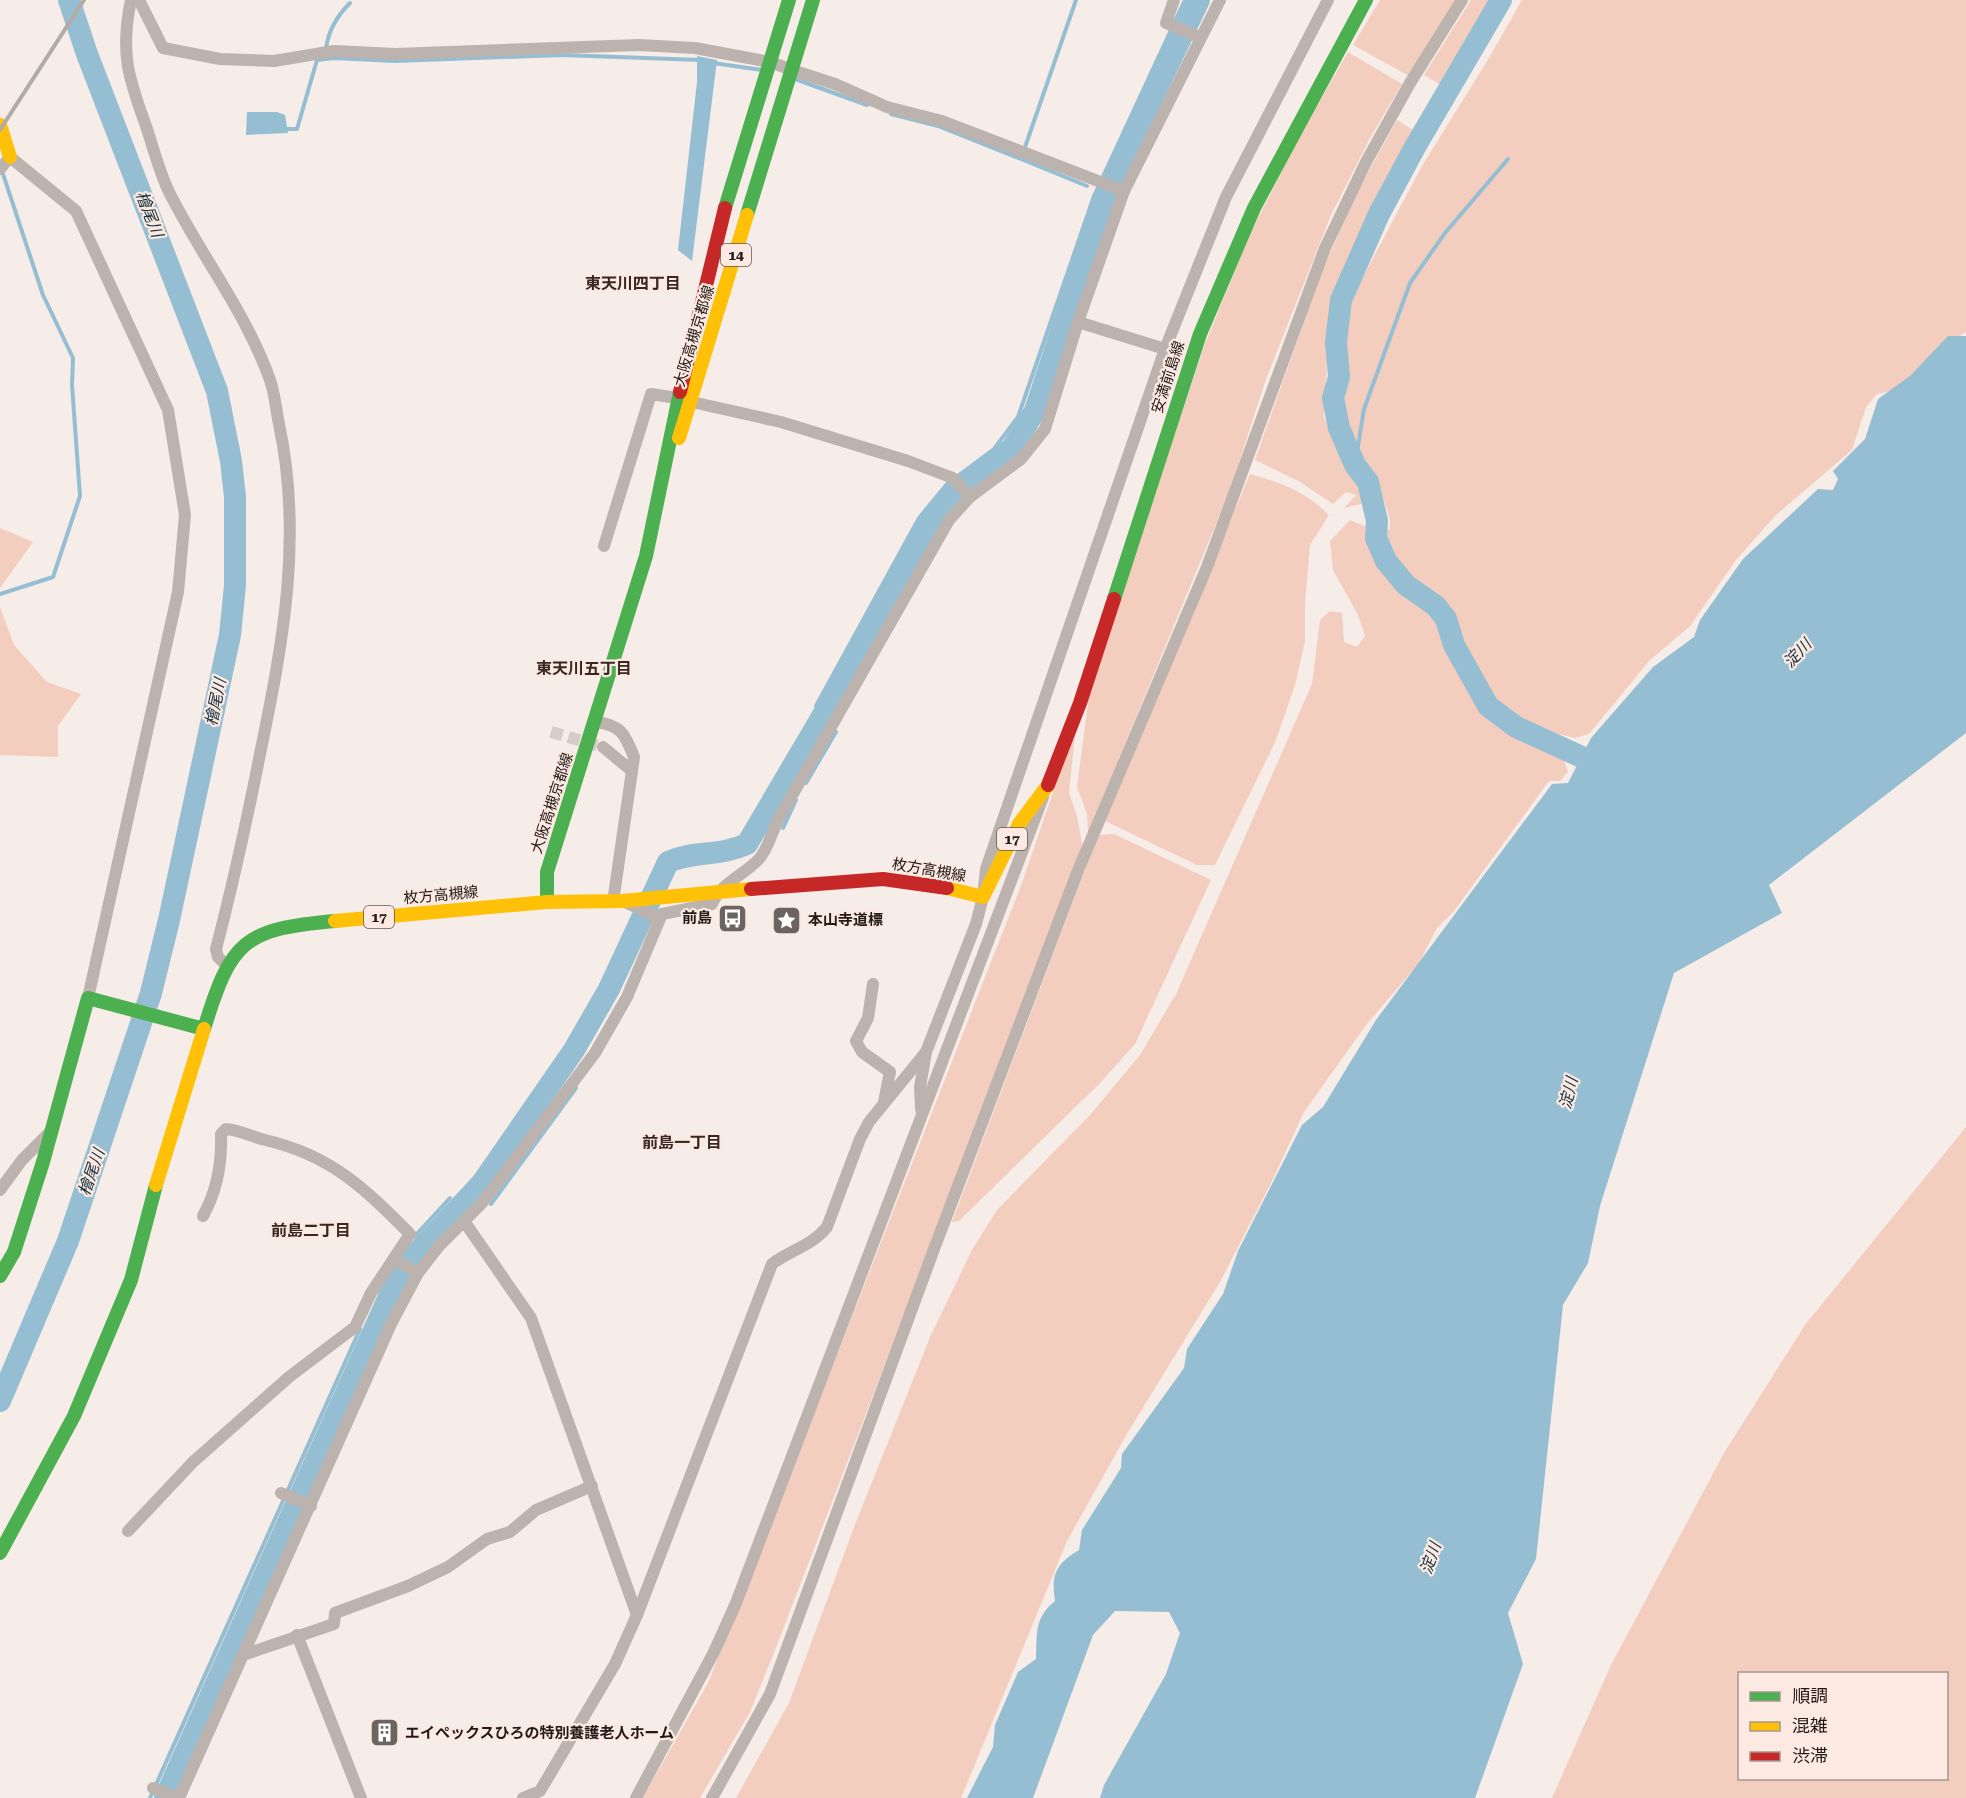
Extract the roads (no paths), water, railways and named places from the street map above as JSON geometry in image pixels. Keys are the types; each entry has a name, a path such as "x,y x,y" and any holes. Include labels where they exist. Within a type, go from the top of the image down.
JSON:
{"main road":[{"name":"大阪高槻京都線","path":"546,902 547,872 596,722 646,556 677,398 726,204 789,0"},
{"name":"大阪高槻京都線","path":"656,508 692,402 813,0"},
{"name":"安満前島線","path":"1048,785 1080,703 1200,334 1254,208 1340,44 1366,0"},
{"path":"0,125 10,157"},
{"name":"枚方高槻線","path":"0,1553 74,1416 131,1280 158,1178 216,990 228,967 256,935 286,925 546,902 618,902 819,882 883,879 943,887 983,897 1018,827 1035,798 1048,785"},
{"path":"0,1276 14,1252 88,998 204,1029"}],"street":[{"path":"131,0 124,32 126,58 137,102 168,190 242,317 270,381 289,468 292,538 287,605 276,677 243,840 216,949 218,957 228,967"},
{"path":"139,0 164,48 220,59 274,62 334,51 395,54 638,45 695,48 770,63 835,84 887,107 942,121 1124,191"},
{"path":"1174,0 1167,23 1196,36"},
{"path":"153,1788 178,1798 392,1324 418,1273 439,1246 482,1203 595,1053 627,997 657,921 662,914 671,910 712,904 716,892 747,871 761,856 778,820 930,549 949,520 970,497 1021,459 1044,429 1078,322 1124,191 1196,36 1220,0"},
{"path":"922,1114 920,1087 926,1052 976,924 983,897 986,869 1165,349 1226,197 1328,0"},
{"path":"712,1798 770,1694 934,1249 1075,879 1207,567 1325,248 1377,142 1410,83 1462,0"},
{"path":"0,169 10,157 76,211 168,410 185,515 178,592 88,998"},
{"path":"1078,322 1165,349"},
{"path":"604,546 651,394 677,398"},
{"path":"692,402 781,422 954,478 970,497"},
{"path":"596,722 612,724 626,736 634,757 618,902 651,914 657,921"},
{"path":"603,747 632,771"},
{"path":"636,1798 704,1673 736,1603 1048,785"},
{"path":"873,984 868,1018 856,1041 862,1052 890,1072 883,1106"},
{"path":"523,1798 540,1791 615,1664 637,1616 772,1264 785,1254 818,1238 827,1227 860,1138 926,1052"},
{"path":"128,1531 193,1462 289,1377 355,1326 371,1293 410,1234 363,1186 320,1159 278,1142 226,1128 221,1134 222,1156 211,1201 203,1216"},
{"path":"0,1191 22,1160 51,1131"},
{"path":"465,1221 531,1318 637,1616"},
{"path":"0,1286 14,1252"},
{"path":"394,1259 418,1273"},
{"path":"243,1655 334,1624 335,1613 408,1586 448,1567 487,1539 510,1532 536,1510 592,1486"},
{"path":"281,1493 311,1506"},
{"path":"297,1635 361,1798"}],"water":[{"path":"697,56 717,60 692,261 678,250 697,82"},
{"path":"247,112 277,112 285,115 288,133 246,135"},
{"name":"淀川","path":"1948,336 1966,336 1966,733 1769,885 1782,913 1674,973 1600,1206 1588,1263 1563,1305 1536,1559 1508,1613 1523,1664 1475,1798 1100,1798 1104,1785 1166,1674 1180,1633 1169,1612 1115,1611 1093,1635 1033,1798 967,1798 993,1747 995,1725 1018,1672 1036,1659 1038,1627 1043,1614 1055,1601 1054,1584 1057,1571 1065,1560 1079,1550 1082,1530 1121,1468 1122,1454 1184,1368 1187,1349 1223,1294 1238,1251 1302,1125 1323,1107 1376,1020 1552,784 1568,783 1591,738 1653,667 1694,637 1700,620 1743,559 1818,489 1833,490 1838,479 1833,471 1865,439 1878,399 1910,376"}],"waterway":[{"name":"檜尾川","path":"0,1401 68,1241 151,993 169,920 230,635 235,585 235,497 231,461 217,391 87,54 69,0"},
{"path":"1024,150 1076,0"},
{"path":"816,706 919,518 947,484 994,449 1018,417 1094,196 1185,0"},
{"path":"165,1798 391,1292 411,1259 482,1183 574,1050 609,989 668,862 688,856 726,851 747,844 840,686 928,525 947,500 1012,448 1035,411 1106,195 1199,0"},
{"path":"1501,0 1415,147 1379,214 1341,300 1336,342 1339,377 1333,398 1339,428 1355,465 1368,482 1377,521 1376,538 1386,561 1406,585 1436,606 1446,619 1454,645 1488,706 1516,727 1597,764 1605,773"},
{"path":"326,49 334,24 350,3"},
{"path":"288,129 297,129 317,60 334,58 395,61 562,55 700,60"},
{"path":"713,63 762,70"},
{"path":"795,79 867,105"},
{"path":"891,114 938,126 1021,159"},
{"path":"1022,157 1021,159 1087,186"},
{"path":"1355,465 1364,409 1410,283 1445,233 1508,159"},
{"path":"0,594 53,577 80,496 72,385 73,358 43,295 2,171"},
{"path":"806,783 836,732"},
{"path":"783,828 796,800"},
{"path":"491,1204 576,1088"},
{"path":"414,1237 450,1198"},
{"path":"150,1798 360,1329"}],"tunnel":[{"path":"551,732 603,747"}],"railway":[{"path":"0,130 84,0"}],"place":[{"name":"前島","path":"733,918"},
{"name":"本山寺道標","path":"787,920"},
{"name":"エイぺックスひろの特別養護老人ホーム","path":"384,1733"}],"district":[{"name":"東天川四丁目","path":"633,283"},
{"name":"東天川五丁目","path":"584,668"},
{"name":"前島一丁目","path":"682,1142"},
{"name":"前島二丁目","path":"311,1230"}]}
